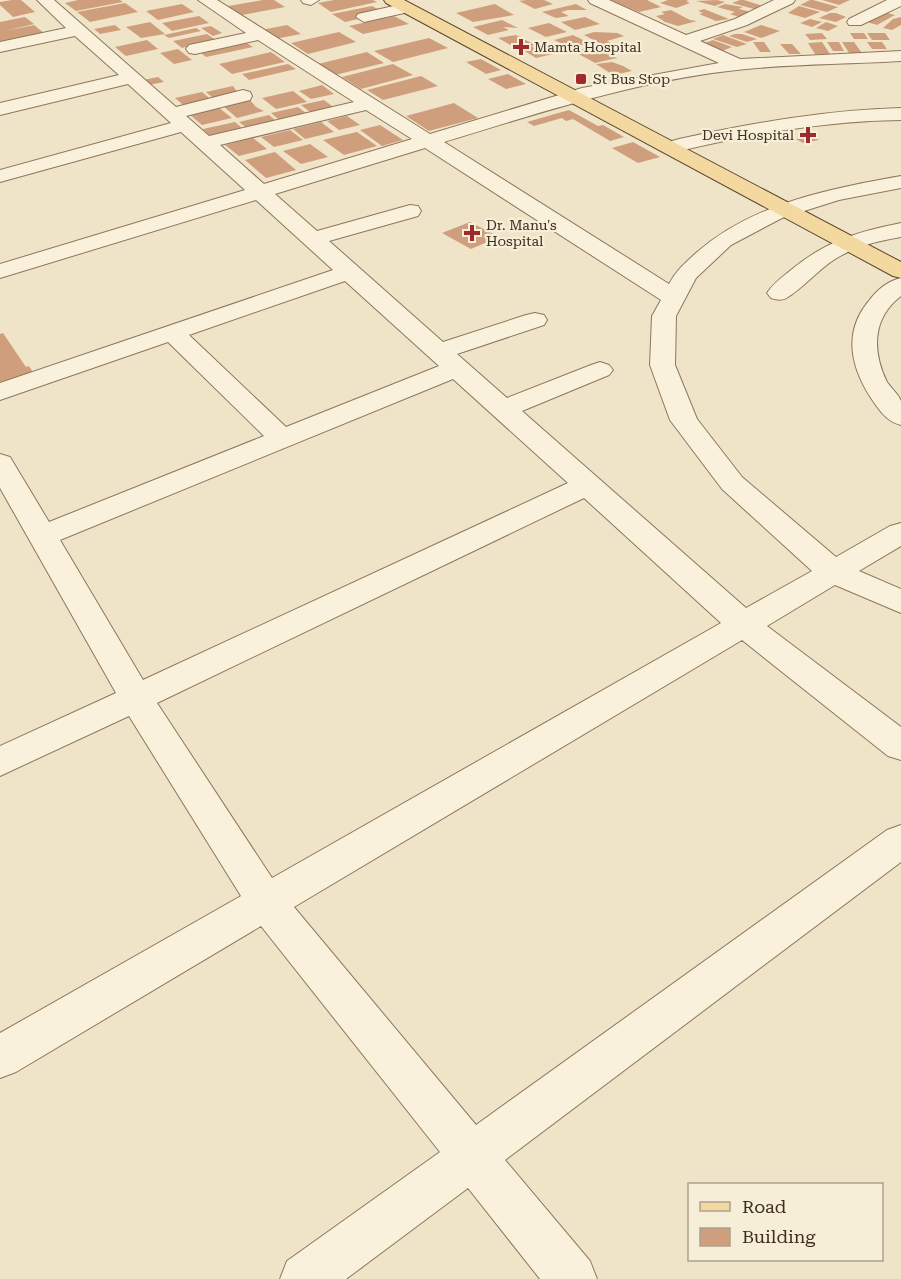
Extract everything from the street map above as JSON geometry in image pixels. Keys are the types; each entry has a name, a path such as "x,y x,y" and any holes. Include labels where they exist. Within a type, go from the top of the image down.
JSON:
{"main road":[{"path":"401,3 788,207 901,262"},
{"path":"578,95 679,145 788,207"},
{"path":"854,241 901,271"}],"street":[{"path":"45,0 743,624 901,746"},
{"path":"206,0 670,295"},
{"path":"596,0 738,65"},
{"path":"684,41 741,22 787,0"},
{"path":"855,22 900,0"},
{"path":"363,17 401,3"},
{"path":"0,47 78,30"},
{"path":"195,49 260,35"},
{"path":"0,271 578,95 738,65 898,50"},
{"path":"0,109 131,78"},
{"path":"0,176 243,96"},
{"path":"205,143 369,104"},
{"path":"679,145 765,127 901,114"},
{"path":"901,182 855,188 788,207 738,230 699,258 670,295 660,336 665,377 684,423 713,462 757,509 834,571 901,602"},
{"path":"313,239 410,211"},
{"path":"779,293 818,260 854,241 901,230"},
{"path":"0,393 350,272"},
{"path":"901,285 875,306 864,328 863,355 870,377 890,406 901,417"},
{"path":"42,536 282,438 535,320"},
{"path":"172,333 282,438"},
{"path":"503,410 600,370"},
{"path":"0,463 136,698 266,902 572,1279"},
{"path":"0,762 588,485"},
{"path":"0,1057 901,533"},
{"path":"305,1279 901,841"}],"building":[{"path":"21,0 35,12 13,17 0,5 0,2"},
{"path":"78,0 120,0 123,2 76,11 65,3"},
{"path":"274,0 285,7 242,15 228,6"},
{"path":"334,0 373,0 377,2 331,12 318,3"},
{"path":"544,0 553,4 535,9 519,1"},
{"path":"609,0 647,0 661,7 639,12"},
{"path":"668,0 689,0 686,1 690,3 676,8 660,3"},
{"path":"740,0 763,6 754,9 732,3"},
{"path":"810,0 838,7 827,12 800,5"},
{"path":"822,0 850,0 839,5"},
{"path":"696,1 725,2 715,6"},
{"path":"125,3 138,12 90,22 77,12"},
{"path":"182,4 194,12 158,20 146,11"},
{"path":"495,4 514,15 473,22 456,13"},
{"path":"576,4 587,10 568,10 561,12 569,16 556,18 542,12"},
{"path":"725,4 743,7 739,9 751,12 739,17 730,14 735,12 717,7"},
{"path":"372,6 385,13 345,22 332,14"},
{"path":"799,6 820,12 805,18 788,13"},
{"path":"704,9 729,19 716,21 699,14 703,13 698,11"},
{"path":"671,10 690,20 697,21 678,26 656,16 665,14 661,12"},
{"path":"884,12 895,15 877,25 867,22"},
{"path":"830,13 846,17 836,22 819,18"},
{"path":"199,16 209,23 172,31 162,23"},
{"path":"394,16 409,24 363,34 349,26"},
{"path":"25,17 34,24 5,31 34,25 44,33 0,42 0,22"},
{"path":"585,17 600,24 575,30 561,22"},
{"path":"901,17 901,25 892,30 883,28 893,19"},
{"path":"810,19 822,22 812,27 800,23"},
{"path":"502,20 518,28 503,27 509,30 488,35 473,27"},
{"path":"150,22 165,34 141,38 126,27"},
{"path":"826,22 838,26 828,31 816,28"},
{"path":"549,23 567,32 546,37 528,28"},
{"path":"115,25 121,30 100,34 94,29"},
{"path":"287,25 301,34 275,39 261,30"},
{"path":"761,25 780,31 761,38 744,32"},
{"path":"211,26 222,33 213,36 201,28"},
{"path":"196,28 201,31 169,38 164,35"},
{"path":"339,32 356,42 308,54 291,43"},
{"path":"594,32 617,33 624,36 607,41 616,46 609,48 584,35"},
{"path":"822,33 827,39 810,40 805,34"},
{"path":"850,33 864,33 868,39 854,39"},
{"path":"867,33 885,33 890,40 872,40"},
{"path":"207,34 216,40 182,48 173,41"},
{"path":"735,34 757,39 747,42 729,36"},
{"path":"516,35 535,45 531,46 541,52 547,51 553,54 536,58 523,50 512,49 516,48 498,38"},
{"path":"573,35 587,42 578,47 568,47 554,40"},
{"path":"723,35 747,44 737,47 713,39"},
{"path":"429,38 448,48 393,62 374,51"},
{"path":"147,40 158,49 126,56 115,47"},
{"path":"713,40 732,47 722,51 702,44"},
{"path":"753,42 764,42 771,52 760,52"},
{"path":"822,42 830,54 815,54 808,43"},
{"path":"827,42 839,42 844,51 833,51"},
{"path":"842,42 854,42 862,53 849,53"},
{"path":"867,42 882,42 887,49 872,49"},
{"path":"247,43 253,47 206,57 201,53"},
{"path":"780,44 792,44 801,54 789,54"},
{"path":"600,48 617,58 595,63 573,51"},
{"path":"178,49 192,60 174,64 160,53"},
{"path":"271,52 285,62 232,74 219,64"},
{"path":"367,52 384,63 335,75 318,64"},
{"path":"481,59 501,70 486,74 466,62"},
{"path":"612,62 632,71 613,75 596,64"},
{"path":"288,64 296,69 249,80 242,74"},
{"path":"393,64 413,75 361,89 342,77"},
{"path":"508,74 526,84 506,89 488,79"},
{"path":"421,76 438,86 383,100 367,90"},
{"path":"158,77 164,82 149,85 143,80"},
{"path":"322,85 334,94 311,99 299,91"},
{"path":"233,86 238,93 219,103 206,92"},
{"path":"293,91 307,102 276,109 262,98"},
{"path":"202,92 215,103 188,109 175,98"},
{"path":"250,100 264,111 237,118 223,106"},
{"path":"324,100 336,109 314,115 301,105"},
{"path":"454,103 478,118 429,131 406,116"},
{"path":"218,107 232,118 202,125 189,114"},
{"path":"298,107 310,116 283,123 271,113"},
{"path":"569,110 624,137 610,141 573,119 566,121 562,118 534,126 527,122"},
{"path":"269,115 280,124 250,131 239,122"},
{"path":"347,116 360,125 339,130 327,121"},
{"path":"235,122 248,133 215,141 203,129"},
{"path":"321,122 334,132 305,139 293,129"},
{"path":"380,125 403,140 382,146 360,130"},
{"path":"290,130 303,140 274,147 261,137"},
{"path":"357,132 377,146 344,155 323,140"},
{"path":"807,133 819,140 803,143 796,139 805,137 800,134"},
{"path":"253,138 267,149 239,156 225,145"},
{"path":"633,142 660,157 638,163 612,148"},
{"path":"310,144 328,157 301,164 283,151"},
{"path":"275,152 296,170 266,178 245,160"},
{"path":"470,222 499,237 471,249 442,233"},
{"path":"3,333 26,367 29,366 34,374 0,384 0,334"}],"place":[{"name":"Mamta Hospital","path":"521,47"},
{"name":"St Bus Stop","path":"581,79"},
{"name":"Devi Hospital","path":"808,135"},
{"name":"Dr. Manu's Hospital","path":"472,233"}]}
